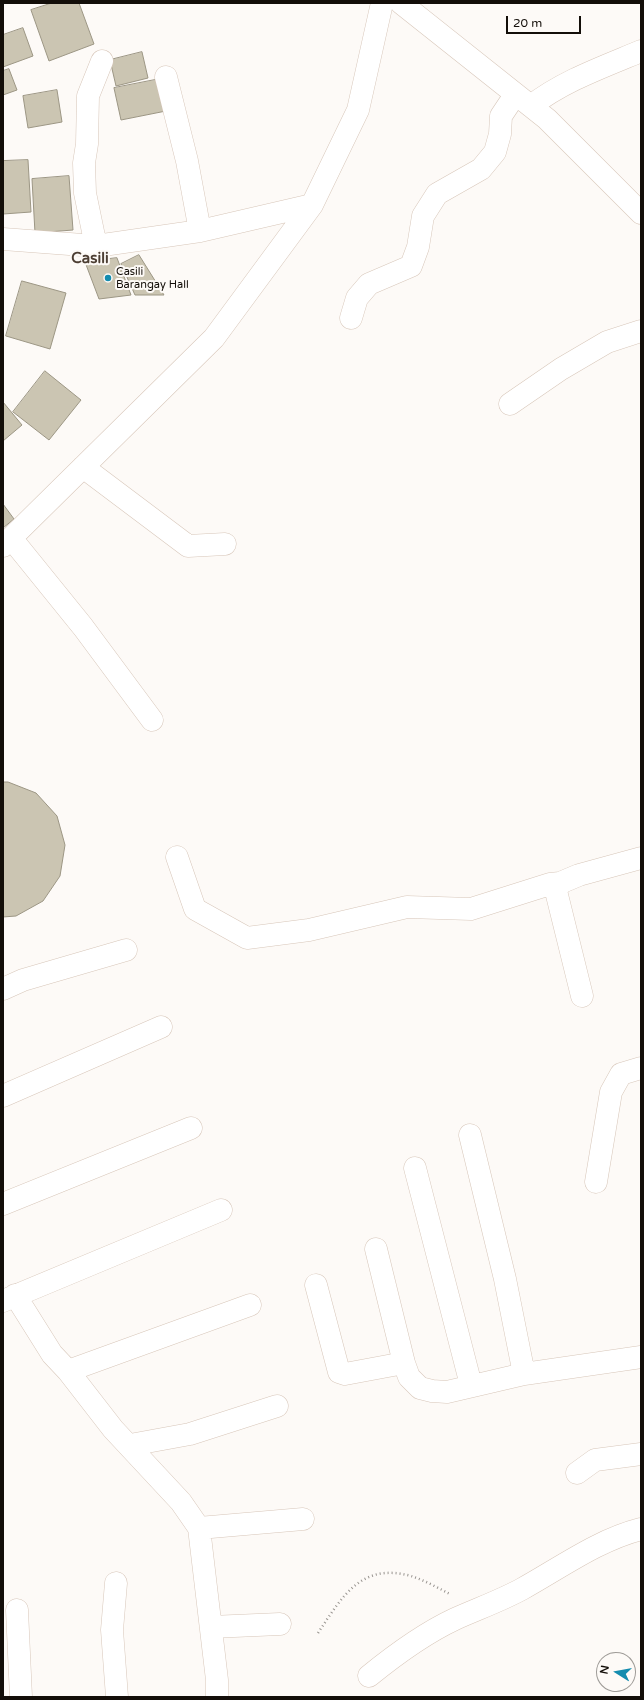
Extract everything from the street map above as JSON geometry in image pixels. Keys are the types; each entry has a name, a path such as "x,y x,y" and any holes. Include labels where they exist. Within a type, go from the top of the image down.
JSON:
{"street":[{"path":"152,720 83,627 7,542 214,338 312,204 358,110 382,3"},
{"path":"400,3 547,119 641,213"},
{"path":"351,318 356,298 369,284 411,266 418,247 423,216 437,194 481,169 495,152 500,134 501,116 523,101 547,93 593,71 641,51"},
{"path":"96,246 85,193 84,163 87,144 88,96 102,61"},
{"path":"166,77 187,161 200,231"},
{"path":"3,239 96,246 200,231 312,204"},
{"path":"510,404 561,369 607,342 641,331"},
{"path":"83,467 188,546 225,544"},
{"path":"177,858 195,910 247,938 309,930 407,907 471,909 550,884 560,883 579,875 641,858"},
{"path":"560,883 556,892 582,996"},
{"path":"3,989 23,980 126,950"},
{"path":"3,1096 161,1027"},
{"path":"596,1182 611,1092 621,1074 641,1068"},
{"path":"3,1204 191,1128"},
{"path":"470,1135 504,1279 524,1374"},
{"path":"415,1168 471,1385"},
{"path":"217,1697 211,1626 199,1528 181,1502 113,1429 9,1298 221,1210"},
{"path":"376,1249 404,1363 409,1377 420,1388 432,1391 447,1392 471,1385 524,1374 641,1357"},
{"path":"316,1285 339,1372 345,1374 404,1363"},
{"path":"68,1371 250,1305"},
{"path":"130,1446 190,1434 277,1406"},
{"path":"577,1474 595,1460 641,1454"},
{"path":"199,1528 303,1519"},
{"path":"369,1676 403,1649 435,1629 521,1589 579,1556 628,1532 641,1530"},
{"path":"116,1583 112,1630 117,1697"},
{"path":"17,1610 21,1697"},
{"path":"211,1626 280,1624"}],"path":[{"path":"318,1633 342,1598 353,1586 367,1577 389,1572 412,1576 454,1596"}],"building":[{"path":"52,3 79,3 94,44 49,61 31,10"},
{"path":"23,28 33,56 3,67 3,35"},
{"path":"142,52 148,78 116,86 110,60"},
{"path":"9,69 17,90 3,95 3,71"},
{"path":"165,78 171,110 121,120 114,88"},
{"path":"57,90 62,122 28,128 23,96"},
{"path":"28,160 31,212 3,214 3,161"},
{"path":"69,176 73,230 35,233 32,179"},
{"path":"139,255 164,295 135,295 121,264"},
{"name":"Casili Barangay Hall","path":"117,258 131,295 99,299 85,262"},
{"path":"22,281 66,293 50,349 6,336"},
{"path":"45,371 81,400 49,440 13,412"},
{"path":"3,402 22,425 3,441"},
{"path":"3,504 14,519 3,528"},
{"path":"3,782 8,782 36,793 57,816 65,845 60,876 43,901 16,916 3,917"}],"place":[{"name":"Casili Barangay Hall","path":"108,278"}],"district":[{"name":"Casili","path":"90,259"}]}
